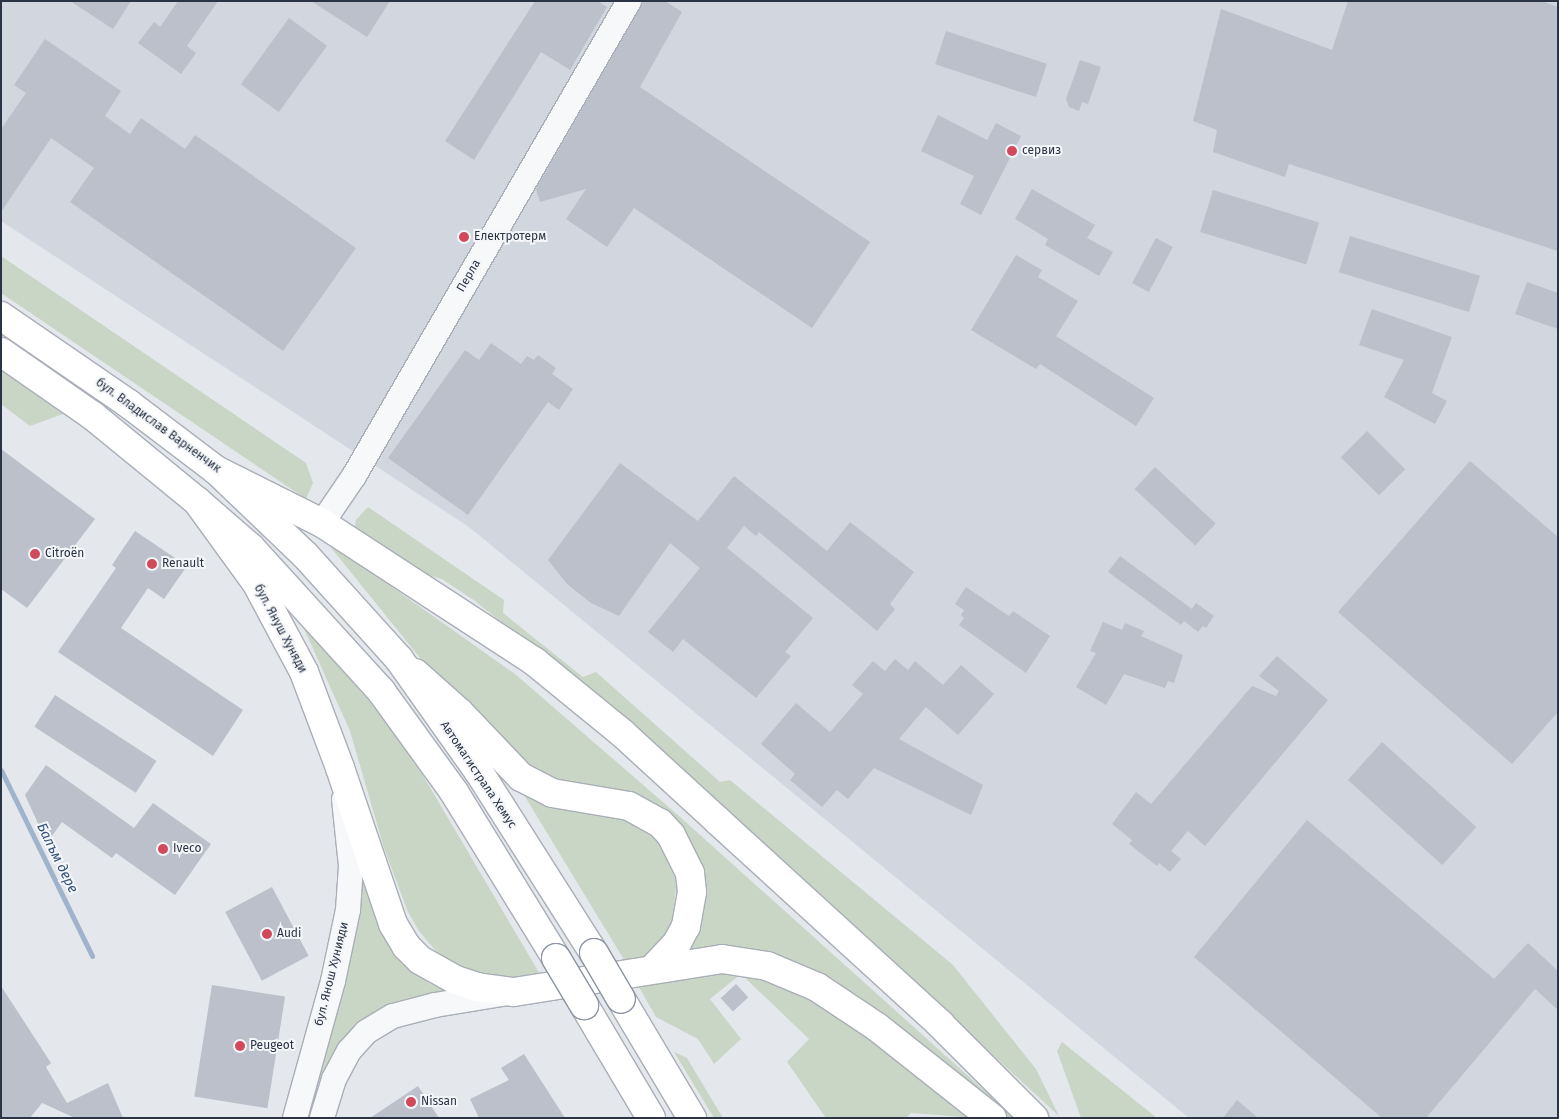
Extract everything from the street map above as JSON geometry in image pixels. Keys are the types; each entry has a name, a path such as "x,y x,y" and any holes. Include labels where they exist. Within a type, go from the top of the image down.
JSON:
{"main road":[{"name":"бул. Владислав Варненчик","path":"1,316 129,404 216,470 322,523 535,662 622,733 940,1024 1034,1118"},
{"path":"1,352 93,416 251,548 381,691 454,792 651,1118"},
{"name":"Автомагистрала Хемус","path":"216,470 306,556 399,659 479,772 594,953 692,1118"},
{"name":"бул. Януш Хуняди","path":"197,501 257,584 304,672 340,768 393,924 406,946 428,965 456,980 477,987 514,992 656,967 722,959 767,966 818,987 876,1027 992,1118"},
{"path":"399,659 459,712 521,777 552,793 629,806 660,823 671,835 690,874 691,901 686,926 677,943 656,967"}],"street":[{"name":"Перла","path":"322,523 354,476 629,1"},
{"name":"бул. Янош Хунияди","path":"295,1118 333,981 348,910 351,866 340,768"},
{"path":"322,1118 334,1079 349,1051 366,1032 393,1016 435,1005 514,992"}],"shaded area":[{"path":"1,1 1558,1 1558,1118 1189,1118 469,527 1,221"}],"green space":[{"path":"1,256 306,463 313,483 306,499 1,293"},
{"path":"1,366 57,404 63,414 30,426 1,404"},
{"path":"368,507 504,600 503,613 583,677 596,672 720,782 730,780 953,965 1036,1069 1059,1116 710,794 576,682 475,601 442,579 417,572 354,530 356,520"},
{"path":"324,539 515,674 679,816 1015,1118 1006,1118 891,1028 823,980 686,957 693,857 590,790 531,774 433,674"},
{"path":"296,611 405,745 541,976 512,979 486,977 461,968 435,950 419,931 408,912 384,848 350,731"},
{"path":"521,790 618,812 654,830 672,861 677,880 671,931 658,957 626,963"},
{"path":"358,838 412,970 430,984 460,996 338,1051 319,1081 315,1080"},
{"path":"721,966 817,994 977,1118 911,1113 906,1118 826,1118 787,1062 809,1039 741,974 710,999 741,1039 714,1064 698,1039 656,1017 635,980"},
{"path":"1062,1042 1157,1118 1081,1118 1057,1051"},
{"path":"674,1052 687,1058 723,1118 714,1118"}],"building":[{"path":"70,1 131,1 113,29"},
{"path":"178,1 218,1 187,46 196,53 181,74 138,43 154,22 160,27"},
{"path":"311,1 390,1 367,37"},
{"path":"535,1 598,1 607,7 570,70 541,52 474,160 445,141"},
{"path":"644,1 665,1 682,12 640,87 870,242 812,328 634,208 607,247 566,219 586,189 540,202 536,189"},
{"path":"1348,1 1541,1 1558,7 1558,251 1289,164 1285,177 1213,152 1217,130 1193,121 1221,9 1332,50"},
{"path":"289,18 327,46 279,112 241,84"},
{"path":"946,31 1047,64 1036,97 935,64"},
{"path":"45,39 121,91 105,116 130,134 141,118 185,149 195,135 356,248 283,351 70,202 94,168 51,138 1,212 1,129 26,93 14,85"},
{"path":"1080,60 1101,67 1088,104 1082,102 1079,111 1069,107 1066,99"},
{"path":"938,115 987,140 996,123 1021,136 981,215 960,204 974,176 921,151"},
{"path":"1032,189 1095,225 1087,238 1113,252 1099,276 1045,245 1048,239 1015,219"},
{"path":"1213,190 1319,222 1306,265 1200,232"},
{"path":"1350,236 1480,276 1469,312 1339,272"},
{"path":"1156,238 1173,247 1149,292 1132,283"},
{"path":"1016,255 1042,270 1038,277 1078,301 1056,336 1154,398 1136,426 1040,364 1036,369 971,330"},
{"path":"1527,282 1558,293 1558,329 1515,314"},
{"path":"1372,309 1452,337 1432,393 1447,401 1435,424 1384,397 1404,360 1359,345"},
{"path":"491,343 521,364 527,356 534,360 538,355 556,368 552,374 573,389 559,410 548,402 468,515 388,458 465,350 479,360"},
{"path":"1367,431 1405,469 1379,495 1341,457"},
{"name":"Citroën","path":"1,449 95,519 27,608 1,589"},
{"path":"1470,461 1558,537 1558,712 1512,764 1338,612"},
{"path":"620,463 698,521 734,476 827,551 850,522 914,572 890,604 895,609 877,631 759,532 756,536 744,526 727,548 813,618 785,652 791,656 756,698 683,639 673,652 648,632 700,568 670,543 619,616 591,603 567,584 548,560"},
{"path":"1155,467 1216,524 1195,546 1135,489"},
{"path":"135,531 187,566 164,599 148,588 121,628 243,710 213,756 58,652 116,568 112,565"},
{"path":"1120,556 1192,609 1196,603 1214,616 1206,628 1203,626 1198,632 1184,621 1181,625 1108,572"},
{"path":"966,587 1009,616 1013,611 1050,636 1026,673 959,625 964,618 961,615 964,610 955,604"},
{"path":"1103,622 1122,630 1125,623 1144,631 1141,636 1183,655 1174,683 1168,681 1165,688 1124,674 1106,705 1076,687 1096,653 1090,651"},
{"path":"1277,656 1328,700 1205,846 1188,831 1171,851 1181,859 1170,872 1159,863 1157,866 1129,844 1132,840 1112,824 1136,792 1151,804 1252,686 1276,696 1279,691 1259,676"},
{"path":"895,659 908,670 915,661 943,685 961,665 994,694 958,735 926,707 899,739 983,785 971,815 874,768 848,799 837,790 822,807 790,780 795,774 761,744 796,703 830,732 863,694 852,685 873,661 885,671"},
{"path":"55,695 156,761 136,793 34,727"},
{"path":"1382,742 1476,827 1442,865 1348,780"},
{"path":"46,765 134,828 153,803 211,844 175,895 116,853 112,858 62,822 47,843 25,795"},
{"path":"1307,820 1494,979 1528,943 1558,971 1558,1010 1535,989 1426,1118 1382,1118 1194,957"},
{"name":"Audi","path":"272,887 309,956 262,981 225,912"},
{"path":"736,984 748,997 733,1011 721,998"},
{"name":"Peugeot","path":"212,985 285,997 267,1108 194,1097"},
{"path":"1,986 51,1063 46,1067 67,1103 108,1083 123,1118 75,1118 42,1103 30,1118 1,1118"},
{"path":"524,1054 565,1118 479,1118 470,1099 509,1080 501,1068"},
{"name":"Nissan","path":"418,1086 439,1118 370,1118"},
{"path":"1237,1100 1258,1118 1223,1118"}],"waterway":[{"name":"Балъм дере","path":"1,770 92,956"}],"place":[{"name":"сервиз","path":"1012,151"},
{"name":"Електротерм","path":"464,237"},
{"name":"Citroën","path":"35,554"},
{"name":"Renault","path":"152,564"},
{"name":"Iveco","path":"163,849"},
{"name":"Audi","path":"267,934"},
{"name":"Peugeot","path":"240,1046"},
{"name":"Nissan","path":"411,1102"}]}
